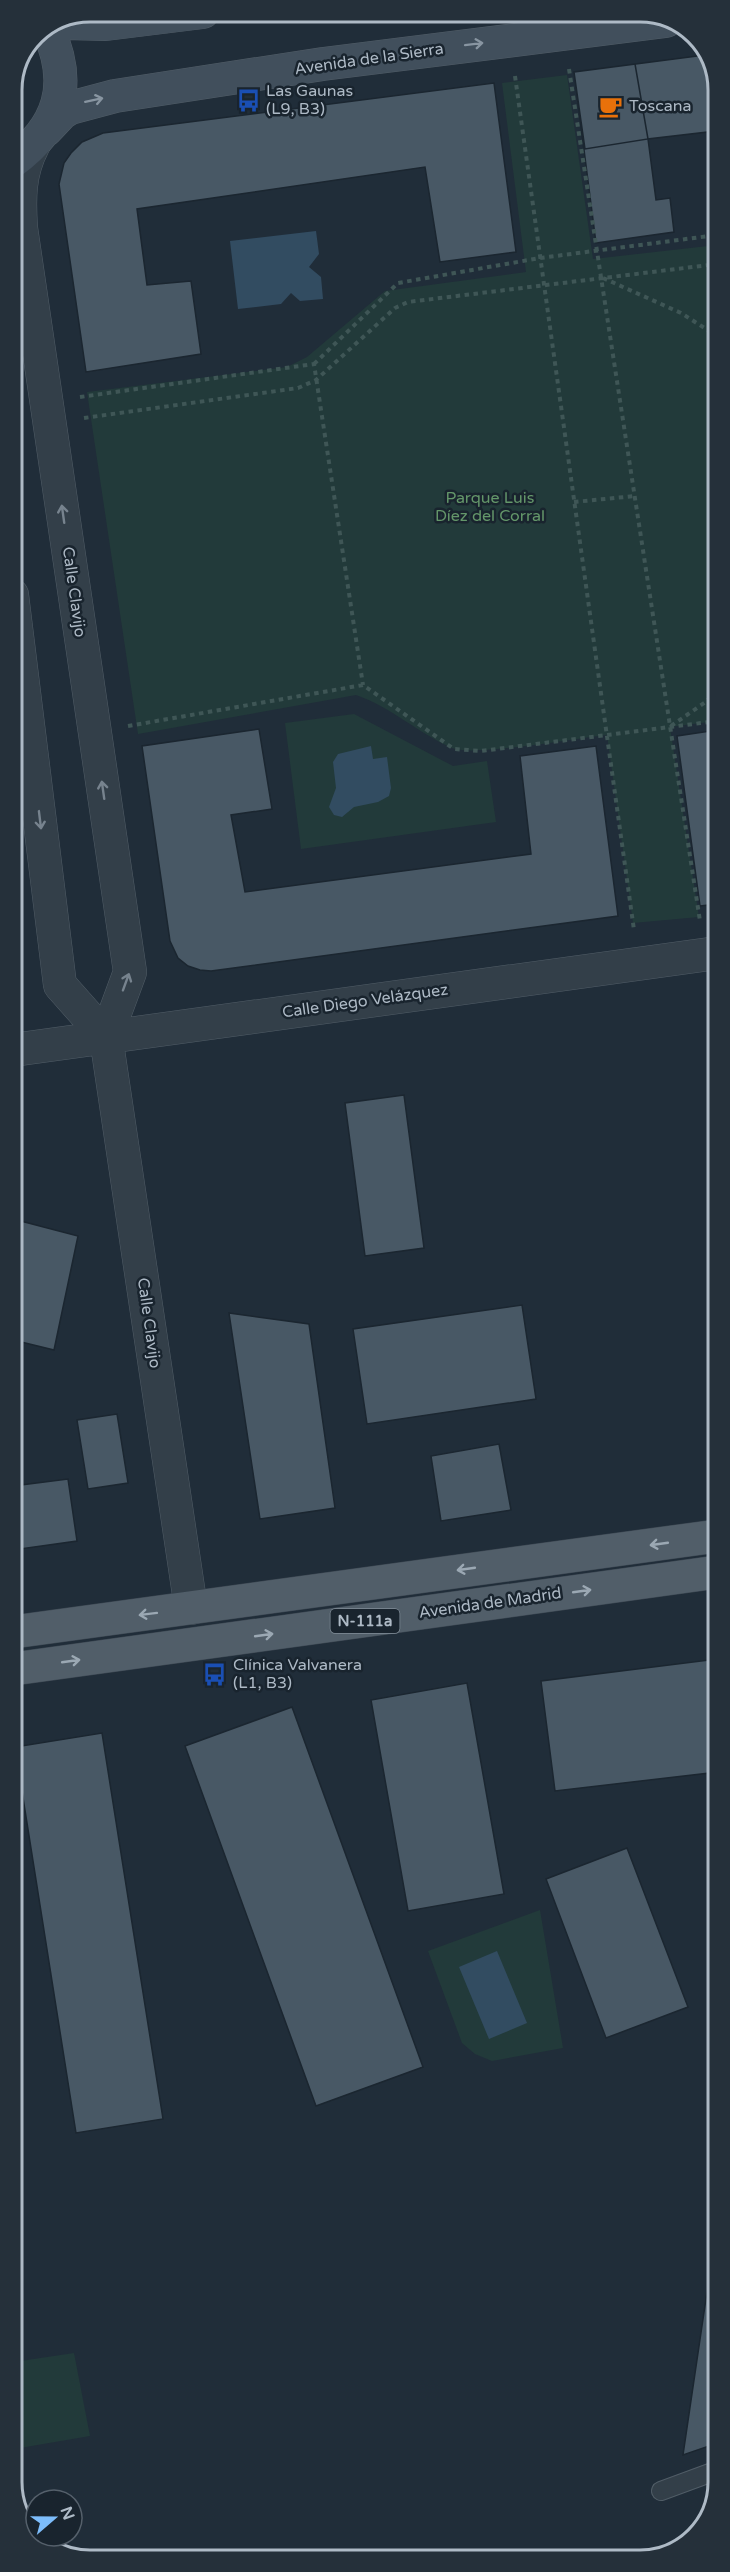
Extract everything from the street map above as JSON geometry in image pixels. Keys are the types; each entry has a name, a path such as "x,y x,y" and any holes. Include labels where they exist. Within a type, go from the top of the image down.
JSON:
{"main road":[{"path":"85,23 113,23"},
{"name":"Avenida de la Sierra","path":"30,146 62,113 70,108 105,98 323,64 645,23"},
{"path":"30,146 57,105 61,78 58,50 51,36"},
{"name":"N-111a","path":"22,1631 708,1537"},
{"name":"Avenida de Madrid","path":"22,1668 708,1573"}],"street":[{"name":"Calle Clavijo","path":"22,173 30,146"},
{"name":"Calle Clavijo","path":"22,235 130,972 106,1037 190,1608"},
{"path":"22,676 60,985 106,1037"},
{"name":"Calle Diego Velázquez","path":"22,1049 708,954"}],"lane":[{"path":"662,2491 708,2474"}],"path":[{"path":"564,32 670,727 708,937"},
{"path":"510,40 638,963"},
{"path":"48,412 314,364 398,283 540,258 708,236"},
{"path":"48,412 298,388 316,380 395,308 408,302 708,265"},
{"path":"602,278 681,313 708,330"},
{"path":"314,364 363,684 454,749 482,751 708,723"},
{"path":"574,502 635,496"},
{"path":"95,732 363,684"},
{"path":"670,727 708,699"}],"green space":[{"name":"Parque Luis Díez del Corral","path":"567,75 593,259 708,246 708,722 670,727 699,917 633,923 607,735 502,749 463,750 440,742 381,706 356,695 138,734 87,392 287,367 307,357 385,291 526,272 502,83"},
{"path":"354,714 453,766 487,761 496,822 301,849 285,723"},
{"path":"540,1910 563,2048 492,2061 475,2054 462,2043 428,1951"},
{"path":"74,2353 90,2436 22,2448 22,2361"}],"water":[{"path":"316,231 319,254 309,267 321,277 323,299 300,301 291,293 281,304 238,309 230,241"},
{"path":"371,746 373,759 387,757 391,788 389,796 378,802 354,807 342,817 334,815 329,807 336,788 333,762 338,754"},
{"path":"497,1951 527,2023 489,2039 459,1967"}],"building":[{"path":"698,57 704,69 708,91 708,132 648,139 656,200 670,198 674,232 596,243 574,72"},
{"name":"Toscana","path":"635,64 648,139 585,149 574,72"},
{"path":"494,83 516,252 440,262 425,167 137,209 147,285 191,281 201,354 86,372 59,184 64,163 82,142 103,133"},
{"path":"259,729 272,809 231,815 245,892 531,854 520,756 596,746 618,916 211,971 188,966 178,958 170,941 142,746"},
{"path":"708,731 708,905 700,906 677,736"},
{"path":"404,1095 424,1248 365,1256 345,1103"},
{"path":"22,1221 78,1236 54,1350 22,1342"},
{"path":"522,1305 536,1399 367,1424 353,1329"},
{"path":"229,1313 309,1324 335,1508 260,1519"},
{"path":"117,1414 128,1483 88,1489 77,1420"},
{"path":"499,1444 511,1510 441,1521 431,1456"},
{"path":"68,1479 77,1541 22,1549 22,1485"},
{"path":"708,1660 708,1773 555,1791 541,1681"},
{"path":"467,1683 504,1894 408,1911 371,1700"},
{"path":"292,1707 423,2067 316,2106 185,1746"},
{"path":"102,1733 163,2119 76,2133 22,1791 22,1746"},
{"path":"627,1848 688,2007 606,2038 546,1879"},
{"path":"708,2285 708,2446 683,2455"}],"place":[{"name":"Las Gaunas (L9, B3)","path":"248,100"},
{"name":"Toscana","path":"611,106"},
{"name":"Clínica Valvanera (L1, B3)","path":"215,1674"}]}
